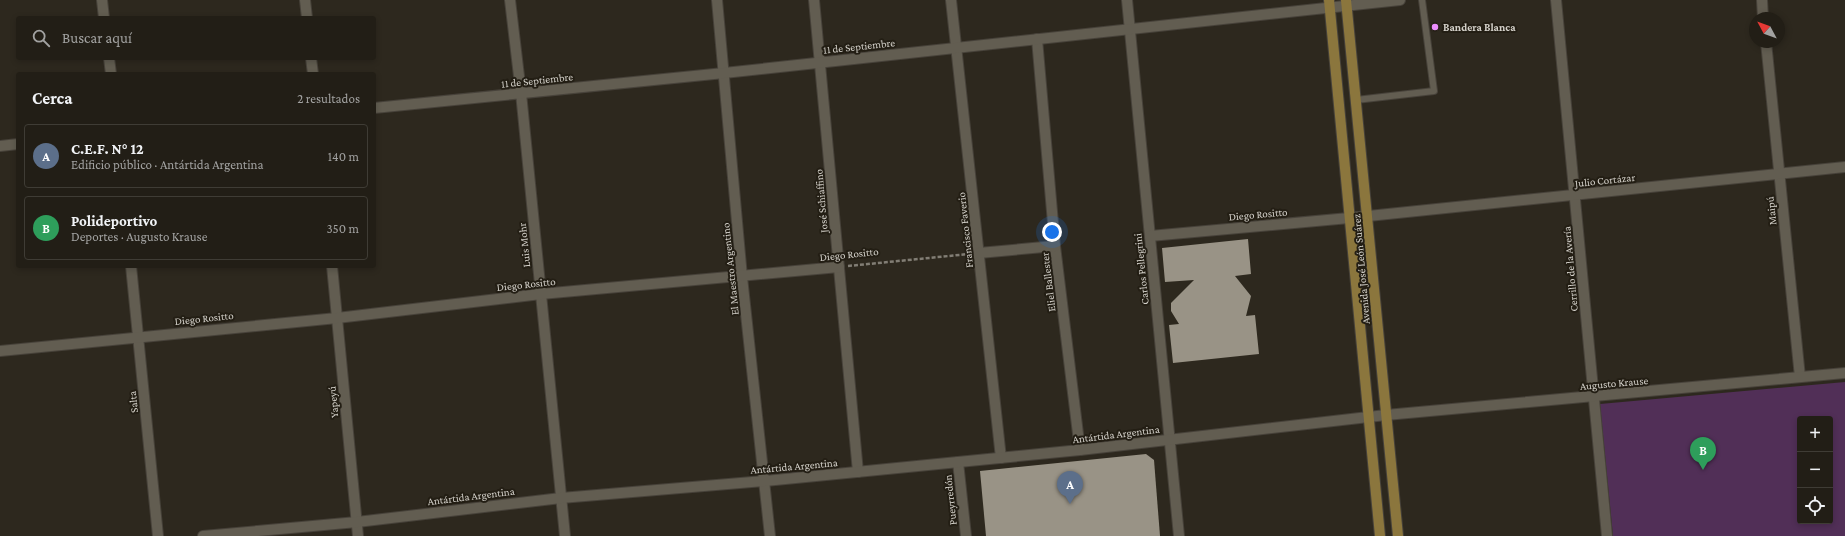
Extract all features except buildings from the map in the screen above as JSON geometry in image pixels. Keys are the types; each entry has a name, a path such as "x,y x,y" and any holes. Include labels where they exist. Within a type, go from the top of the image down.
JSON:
{"main road":[{"name":"Avenida José León Suárez","path":"1346,3 1368,216 1398,536"},
{"name":"Avenida José León Suárez","path":"1329,4 1380,536"}],"street":[{"path":"102,0 104,16"},
{"path":"305,0 307,16"},
{"name":"Luis Mohr","path":"510,0 521,93 565,536"},
{"name":"El Maestro Argentino","path":"717,0 742,277 770,536"},
{"name":"José Schiaffino","path":"814,0 858,472"},
{"name":"Francisco Faverio","path":"951,0 1001,458"},
{"name":"Carlos Pellegrini","path":"1127,0 1179,536"},
{"name":"11 de Septiembre","path":"376,108 820,63 1130,29 1329,4 1400,0"},
{"name":"Cerrillo de la Avería","path":"1556,0 1607,536"},
{"path":"1762,0 1763,12"},
{"name":"Eliel Ballester","path":"1037,39 1056,246 1080,450"},
{"name":"Maipú","path":"1767,48 1800,377"},
{"path":"109,60 111,72"},
{"path":"311,60 313,72"},
{"path":"0,146 16,144"},
{"name":"Julio Cortázar","path":"1368,216 1845,167"},
{"name":"Diego Rositto","path":"1150,236 1368,216"},
{"path":"979,253 1056,246"},
{"name":"Diego Rositto","path":"0,351 337,318 541,294 742,277 839,267"},
{"name":"Salta","path":"131,268 158,536"},
{"name":"Yapeyú","path":"332,268 358,536"},
{"name":"Augusto Krause","path":"1386,415 1845,373"},
{"name":"Antártida Argentina","path":"203,536 357,522 561,498 765,481 1080,450 1386,415"},
{"name":"Pueyrredón","path":"958,462 966,536"}],"lane":[{"path":"1356,100 1434,91 1422,0"}],"path":[{"name":"Diego Rositto","path":"839,267 979,253"}],"shaded area":[{"path":"1845,382 1845,536 1613,536 1600,404"}],"place":[{"name":"Bandera Blanca","path":"1435,27"},
{"name":"Polideportivo","path":"1703,470"},
{"name":"C.E.F. N° 12","path":"1070,504"}]}
